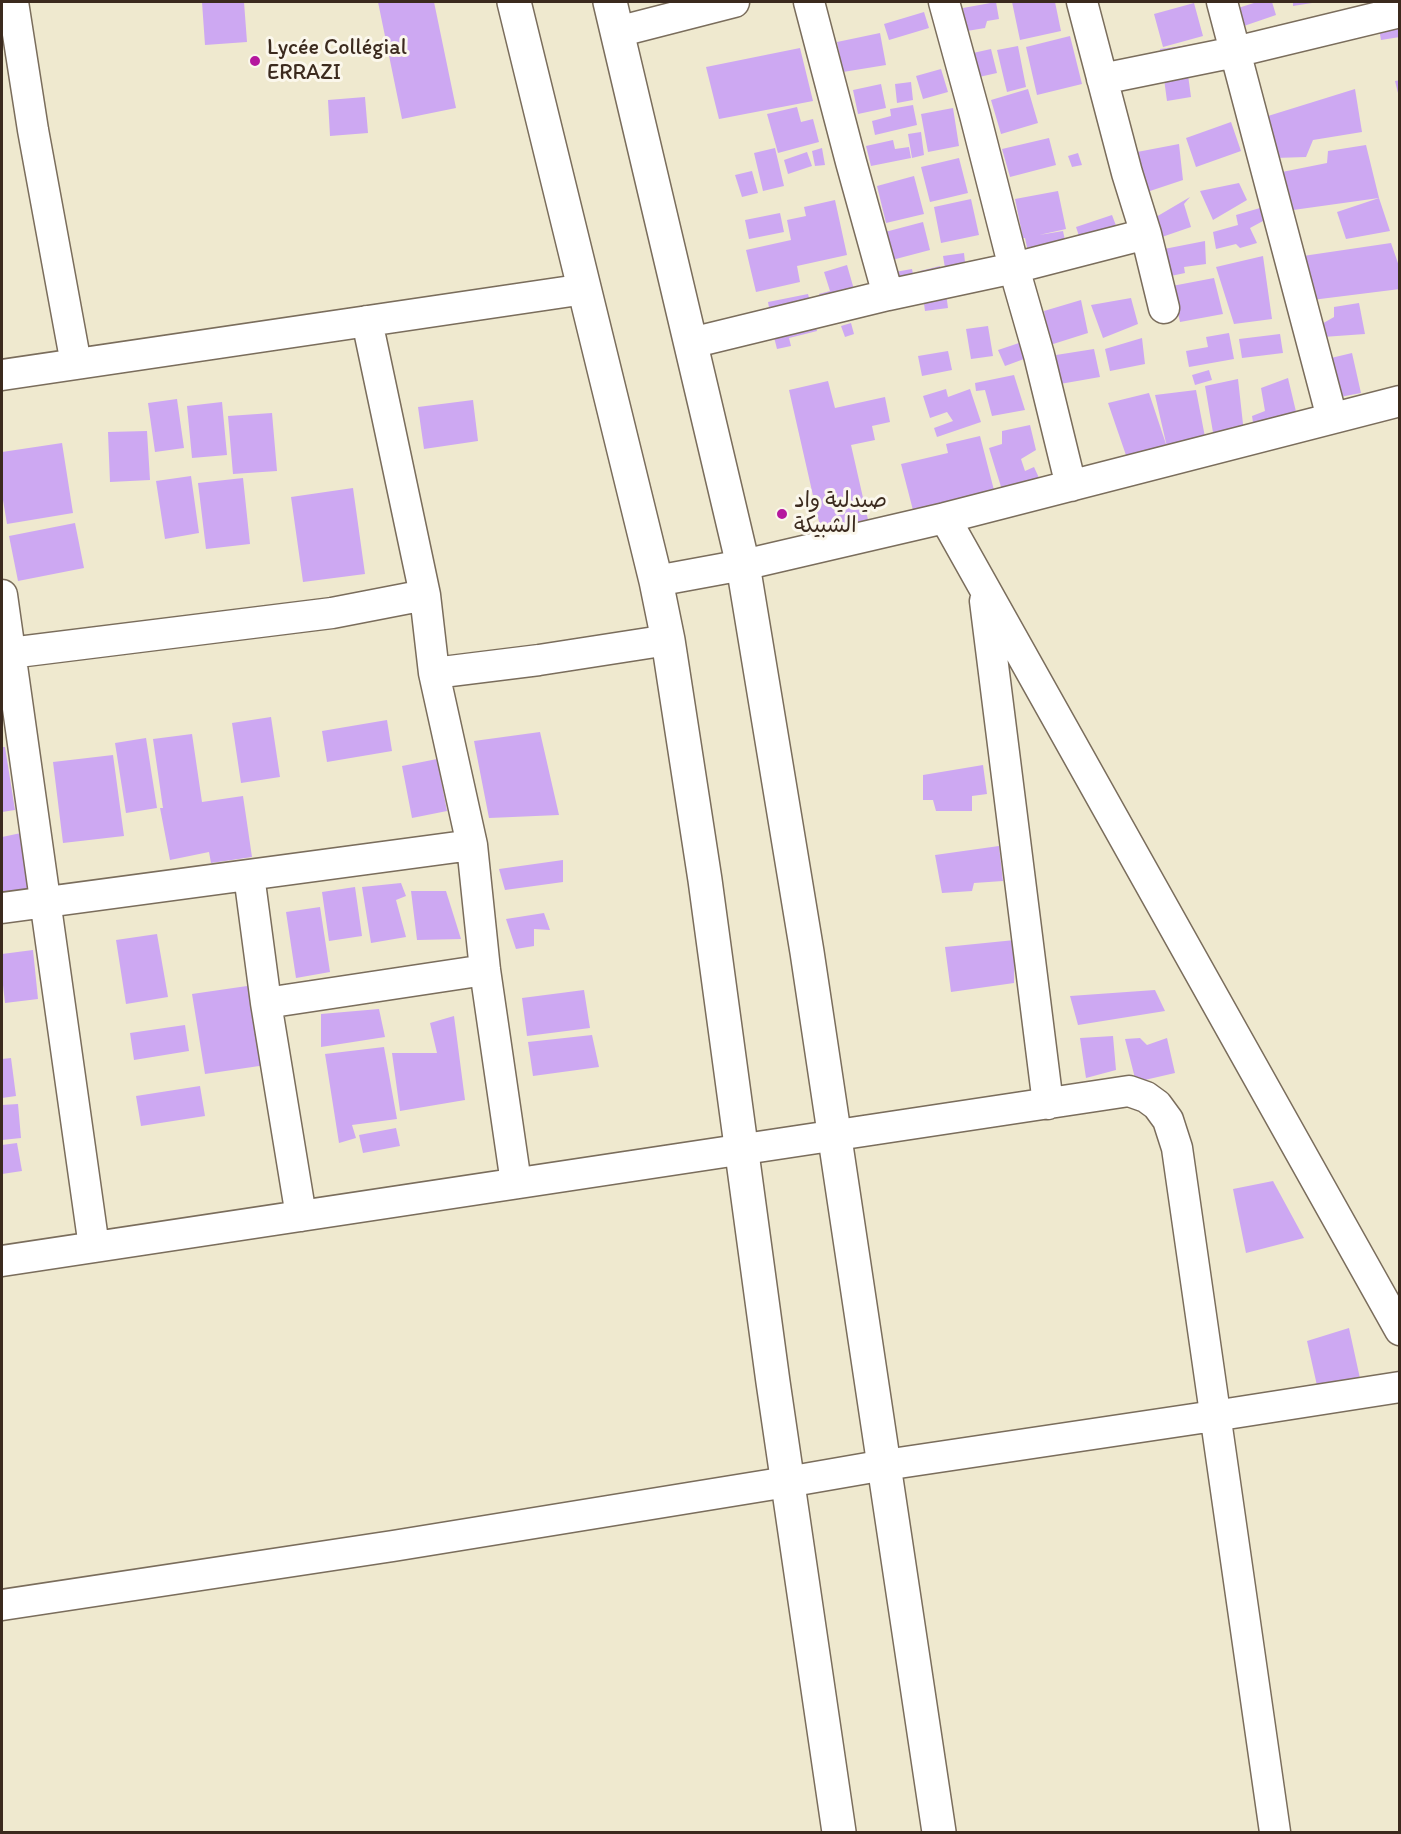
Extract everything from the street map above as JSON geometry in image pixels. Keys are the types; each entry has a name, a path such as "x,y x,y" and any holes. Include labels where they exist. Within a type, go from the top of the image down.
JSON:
{"street":[{"path":"13,2 33,130 75,364"},
{"path":"514,2 656,581 668,640 705,880 740,1150 839,1833"},
{"path":"734,2 614,17 743,565 807,952 939,1833"},
{"path":"809,2 888,295"},
{"path":"944,2 1039,354 1071,486"},
{"path":"1082,2 1164,308"},
{"path":"1222,2 1332,418"},
{"path":"1102,79 1235,52 1362,11 1400,12"},
{"path":"691,344 888,295 1014,268 1146,234"},
{"path":"2,375 585,289"},
{"path":"367,321 425,595 434,673 472,844 485,970 516,1184"},
{"path":"656,581 743,565 945,518 1400,401"},
{"path":"945,518 1400,1330"},
{"path":"983,586 1048,1104"},
{"path":"2,594 6,653 94,1247"},
{"path":"6,653 332,612 425,595"},
{"path":"434,673 668,640"},
{"path":"2,908 472,844"},
{"path":"249,875 266,1002 302,1216"},
{"path":"266,1002 485,970"},
{"path":"2,1261 1129,1091 1146,1097 1157,1105 1168,1119 1177,1148 1275,1833"},
{"path":"2,1605 393,1546 885,1465 1400,1387"}],"building":[{"path":"202,2 244,2 247,42 205,45"},
{"path":"378,2 434,2 456,108 402,119"},
{"path":"996,2 999,19 987,21 985,28 967,31 963,8"},
{"path":"1012,2 1055,2 1061,31 1020,40"},
{"path":"1257,2 1272,2 1276,15 1241,27 1235,9"},
{"path":"1293,2 1312,2 1312,3 1293,6"},
{"path":"1194,3 1203,36 1163,47 1154,14"},
{"path":"924,12 929,28 889,40 884,24"},
{"path":"1400,19 1400,37 1381,40 1378,23"},
{"path":"880,33 886,65 843,72 837,42"},
{"path":"1070,36 1082,84 1037,95 1026,47"},
{"path":"1204,43 1188,75 1191,97 1167,101 1160,49"},
{"path":"1018,46 1026,87 1007,92 997,50"},
{"path":"800,48 813,101 719,119 706,67"},
{"path":"991,49 997,73 979,77 973,53"},
{"path":"941,69 948,92 923,99 916,76"},
{"path":"1400,80 1400,97 1399,97 1395,81"},
{"path":"911,82 913,100 897,103 895,84"},
{"path":"881,84 886,108 858,114 853,90"},
{"path":"1028,89 1038,123 1001,134 991,100"},
{"path":"1355,89 1362,132 1313,140 1306,157 1275,158 1268,116"},
{"path":"365,97 368,133 330,136 328,100"},
{"path":"913,105 917,125 875,135 872,121 891,116 890,109"},
{"path":"797,107 801,122 813,119 819,142 778,153 767,114"},
{"path":"953,108 959,146 928,152 921,114"},
{"path":"1231,122 1241,151 1196,167 1186,138"},
{"path":"921,132 924,155 912,158 908,134"},
{"path":"1049,138 1056,165 1010,177 1002,149"},
{"path":"893,140 895,149 909,147 911,158 871,166 866,146"},
{"path":"1179,144 1183,180 1147,192 1137,152"},
{"path":"1366,145 1379,198 1286,211 1282,172 1327,163 1328,151"},
{"path":"775,148 784,186 763,191 754,153"},
{"path":"822,148 825,165 815,166 812,151"},
{"path":"807,152 812,166 788,174 784,160"},
{"path":"1078,153 1082,165 1072,167 1068,156"},
{"path":"959,158 968,193 930,202 921,167"},
{"path":"752,171 758,193 742,197 735,175"},
{"path":"914,176 924,214 886,223 877,186"},
{"path":"1239,183 1247,200 1213,220 1200,191"},
{"path":"1058,191 1066,229 1039,235 1063,231 1068,254 1030,261 1015,199"},
{"path":"1190,197 1184,204 1191,227 1156,239 1156,217"},
{"path":"1379,198 1390,231 1346,239 1337,212"},
{"path":"971,199 979,235 941,243 934,207"},
{"path":"835,200 847,255 797,266 800,282 756,292 746,250 791,240 787,220 806,216 804,207"},
{"path":"1260,208 1263,221 1250,228 1257,243 1240,248 1236,244 1216,249 1213,232 1238,225 1236,215"},
{"path":"780,213 784,232 749,239 745,220"},
{"path":"1112,215 1120,236 1083,248 1076,227"},
{"path":"923,222 930,250 892,260 885,232"},
{"path":"1205,241 1206,264 1184,267 1185,273 1166,277 1164,249"},
{"path":"1391,243 1400,269 1400,289 1312,300 1303,256"},
{"path":"964,253 966,271 946,274 943,256"},
{"path":"1263,256 1272,319 1234,324 1216,267"},
{"path":"847,265 857,300 822,308 819,294 830,291 824,272"},
{"path":"940,266 943,279 923,284 920,271"},
{"path":"912,269 915,284 898,287 895,272"},
{"path":"1214,278 1223,314 1180,322 1172,286"},
{"path":"945,286 948,308 925,311 922,289"},
{"path":"808,294 812,309 771,318 768,302"},
{"path":"1131,298 1138,324 1103,338 1091,305"},
{"path":"1081,300 1088,333 1050,345 1044,311"},
{"path":"1359,303 1365,334 1323,337 1320,325 1334,317 1334,307"},
{"path":"814,319 817,331 789,338 791,346 777,349 773,333"},
{"path":"851,323 854,334 845,337 841,326"},
{"path":"988,326 993,356 971,359 966,329"},
{"path":"1229,333 1234,359 1189,367 1186,351 1208,347 1206,337"},
{"path":"1280,334 1283,353 1242,358 1239,339"},
{"path":"1142,338 1145,364 1110,371 1105,349"},
{"path":"1019,343 1024,359 1005,366 998,350"},
{"path":"1094,349 1100,377 1060,384 1056,355"},
{"path":"948,351 952,370 922,376 918,356"},
{"path":"1352,353 1361,393 1340,397 1331,358"},
{"path":"1209,370 1212,380 1195,385 1192,375"},
{"path":"1014,375 1025,410 992,416 985,390 976,391 975,383"},
{"path":"1288,378 1298,420 1255,435 1252,416 1265,411 1261,388"},
{"path":"1238,379 1244,433 1215,444 1205,386"},
{"path":"828,381 835,408 885,397 890,422 872,426 875,440 851,445 869,524 822,535 789,390"},
{"path":"946,389 948,397 970,389 981,422 937,437 934,428 953,421 947,412 930,418 923,396"},
{"path":"1196,390 1205,437 1128,461 1108,403 1149,393 1167,447 1155,395"},
{"path":"177,399 184,448 155,452 148,403"},
{"path":"473,400 478,441 424,449 418,407"},
{"path":"222,402 227,455 192,458 187,406"},
{"path":"272,413 277,471 233,474 228,416"},
{"path":"1030,425 1036,450 1021,459 1025,471 1034,467 1040,480 1002,490 989,448 1002,444 1002,431"},
{"path":"147,431 150,480 110,482 108,432"},
{"path":"980,436 995,494 914,514 901,464 948,453 946,444"},
{"path":"62,443 73,513 7,524 2,494 2,452"},
{"path":"191,476 199,533 165,539 156,481"},
{"path":"243,478 250,544 206,549 198,483"},
{"path":"353,488 365,574 303,582 291,497"},
{"path":"75,523 84,568 18,581 9,536"},
{"path":"271,717 280,777 241,783 232,723"},
{"path":"387,720 392,751 327,762 322,731"},
{"path":"540,732 559,815 489,818 474,741"},
{"path":"192,734 202,802 243,796 252,857 211,863 209,852 170,860 160,808 163,808 153,739"},
{"path":"146,738 157,808 126,813 115,743"},
{"path":"2,747 5,747 15,810 2,812"},
{"path":"113,755 124,836 63,843 53,762"},
{"path":"437,759 447,811 412,818 402,766"},
{"path":"983,765 987,794 972,796 972,811 936,811 933,800 923,800 923,775"},
{"path":"21,833 31,892 2,897 2,837"},
{"path":"999,846 1003,881 974,883 972,891 942,893 935,855"},
{"path":"563,860 563,882 505,890 499,869"},
{"path":"401,883 406,896 396,900 406,937 371,943 362,887"},
{"path":"355,887 362,936 329,941 322,892"},
{"path":"411,891 446,891 461,939 417,940"},
{"path":"320,907 330,972 296,978 286,912"},
{"path":"544,913 550,930 534,929 534,946 516,949 506,919"},
{"path":"157,934 168,997 126,1004 116,940"},
{"path":"1015,940 1014,983 951,992 945,947"},
{"path":"33,950 38,999 5,1003 2,954"},
{"path":"254,985 266,1065 205,1074 192,994"},
{"path":"584,990 590,1028 527,1036 522,998"},
{"path":"1155,990 1165,1011 1078,1025 1070,996"},
{"path":"379,1009 385,1037 321,1047 321,1014"},
{"path":"454,1016 465,1100 400,1111 392,1053 437,1053 430,1023"},
{"path":"185,1025 189,1051 134,1060 130,1033"},
{"path":"592,1035 599,1067 533,1076 528,1042"},
{"path":"1113,1036 1116,1070 1086,1078 1080,1038"},
{"path":"1140,1038 1147,1045 1167,1038 1175,1073 1136,1082 1125,1039"},
{"path":"384,1047 397,1119 352,1125 356,1138 339,1143 325,1054"},
{"path":"11,1058 16,1096 2,1098 2,1059"},
{"path":"200,1086 205,1116 141,1126 136,1096"},
{"path":"18,1104 21,1138 2,1140 2,1105"},
{"path":"396,1128 400,1146 363,1153 359,1135"},
{"path":"17,1143 22,1171 2,1174 2,1145"},
{"path":"1273,1181 1304,1238 1246,1253 1233,1189"},
{"path":"1349,1328 1361,1383 1318,1390 1307,1341"}],"place":[{"name":"Lycée Collégial ERRAZI","path":"255,61"},
{"name":"صيدلية واد الشبيكة","path":"782,514"}]}
